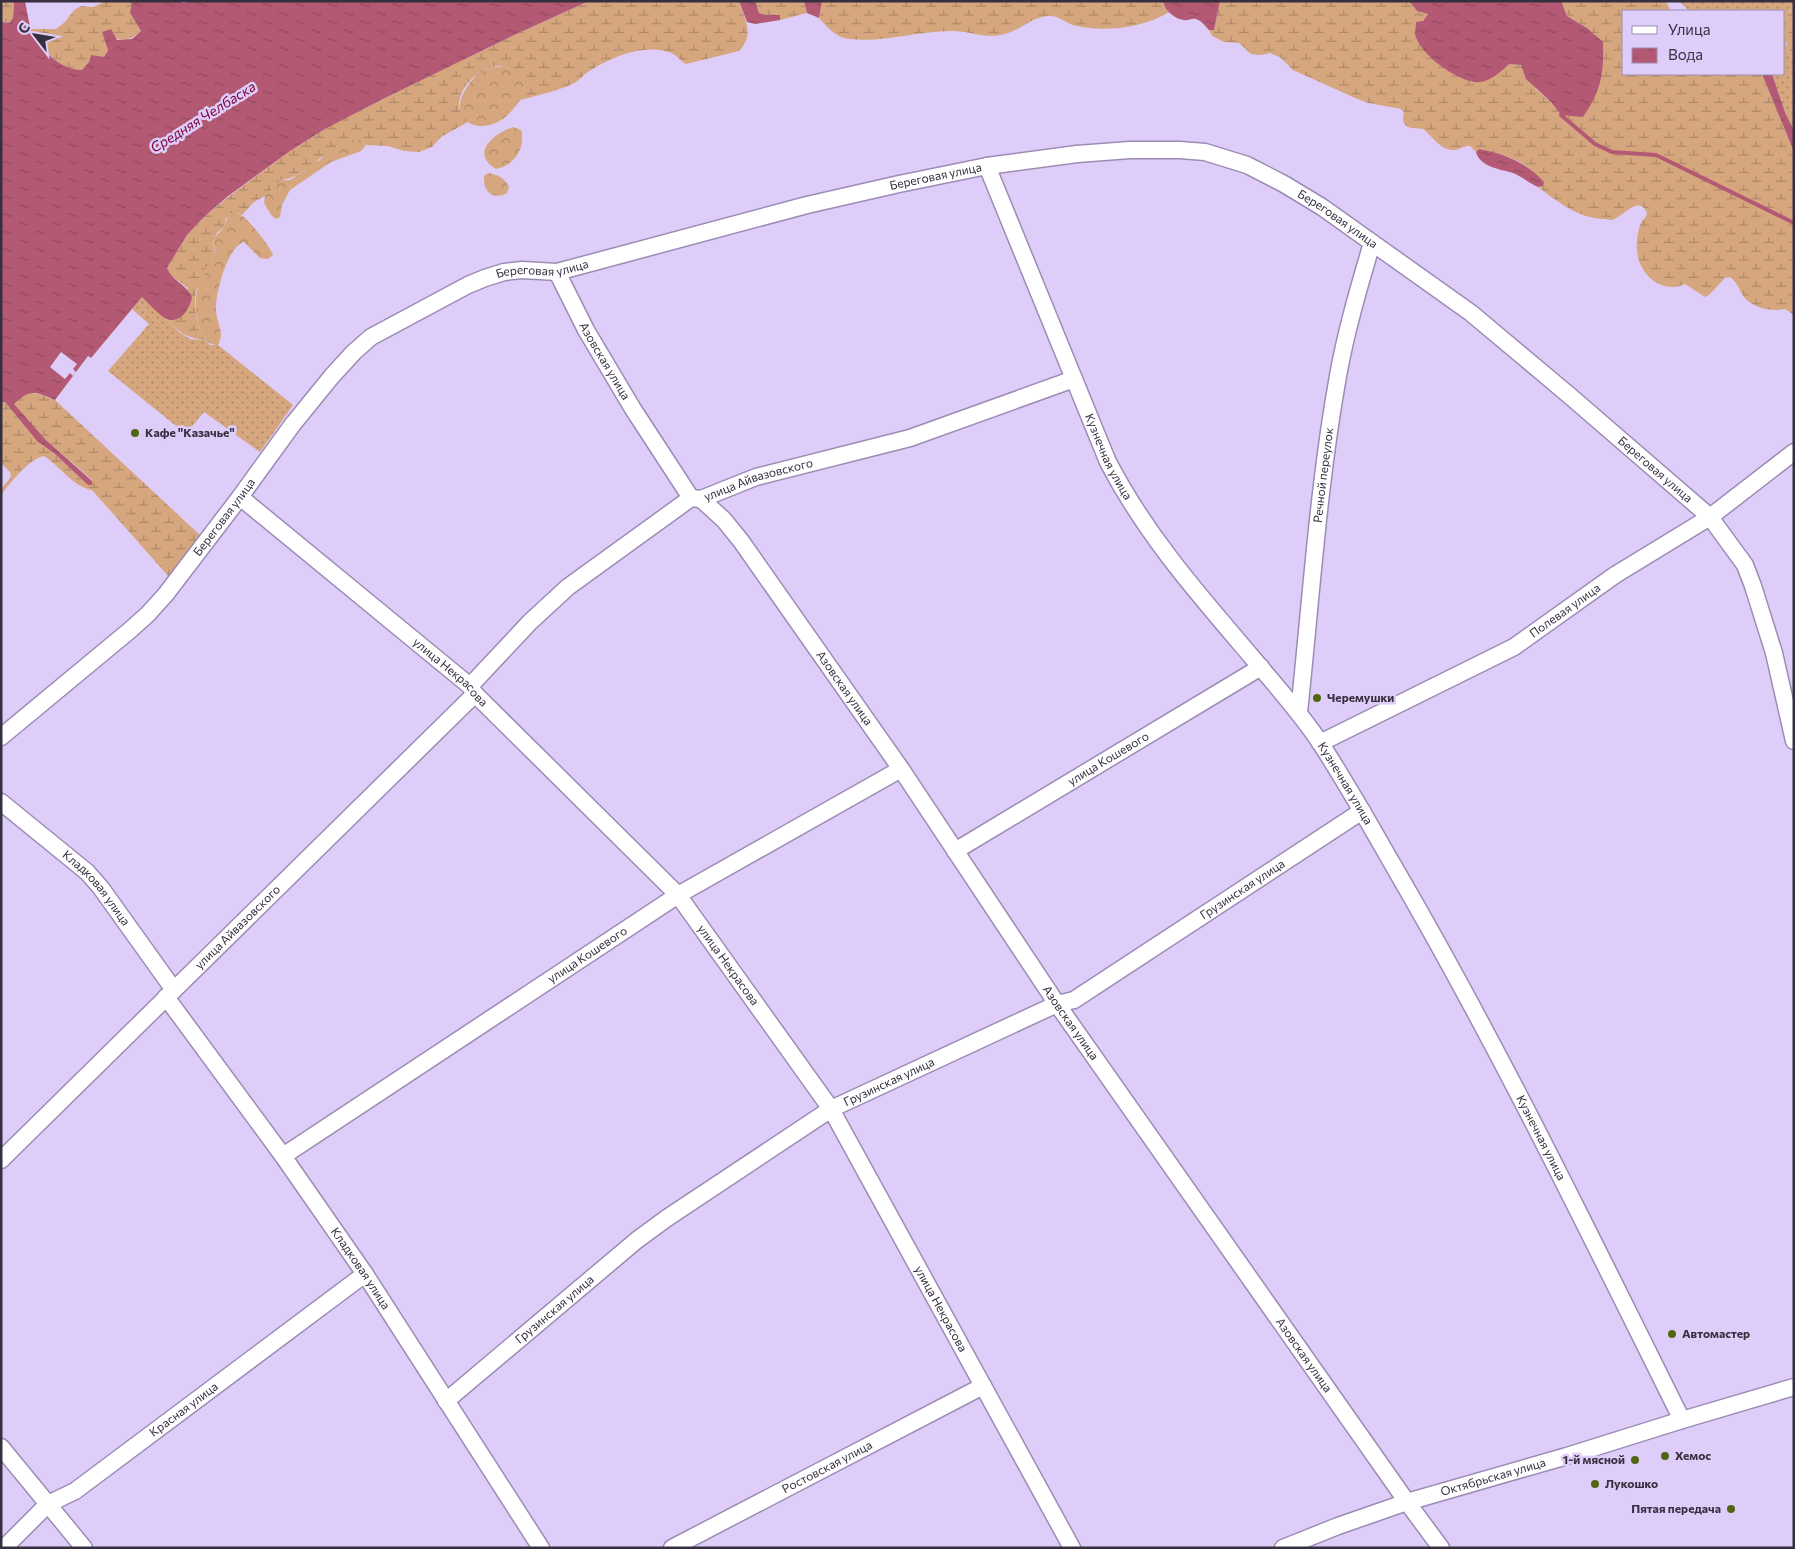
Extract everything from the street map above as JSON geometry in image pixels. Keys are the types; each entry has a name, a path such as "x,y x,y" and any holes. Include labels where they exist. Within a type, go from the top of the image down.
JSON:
{"street":[{"name":"Береговая улица","path":"1,737 148,614 166,594 293,424 338,370 371,337 460,289 504,272 522,270 557,272 808,205 987,166 1077,154 1180,150 1205,152 1230,159 1261,172 1322,207 1471,313 1710,517 1744,565 1753,586 1774,653 1794,741"},
{"name":"Кузнечная улица","path":"987,166 1108,462 1135,510 1158,545 1299,712 1362,811 1444,952 1502,1061 1682,1420"},
{"name":"Речной переулок","path":"1299,712 1323,482 1338,376 1353,309 1372,243"},
{"name":"Азовская улица","path":"557,272 586,330 633,409 696,498 724,520 741,541 900,769 1057,1004 1441,1548"},
{"name":"улица Айвазовского","path":"1,1160 170,994 472,690 530,622 562,592 696,498 756,477 910,438 1074,378"},
{"name":"Полевая улица","path":"1320,743 1514,647 1615,575 1710,517 1794,452"},
{"name":"улица Некрасова","path":"240,497 472,690 678,895 831,1110 1072,1548"},
{"name":"улица Кошевого","path":"955,851 1261,667"},
{"name":"улица Кошевого","path":"283,1156 678,895 900,769"},
{"name":"Кладковая улица","path":"1,802 87,872 102,888 170,994 365,1274 541,1548"},
{"name":"Грузинская улица","path":"446,1401 637,1240 667,1218 831,1110 1057,1004 1074,1000 1362,811"},
{"name":"Красная улица","path":"4,1548 48,1504 76,1490 365,1274"},
{"name":"Ростовская улица","path":"672,1548 983,1386"},
{"name":"Октябрьская улица","path":"1283,1548 1354,1520 1407,1502 1794,1387"},
{"path":"1,1447 84,1548"}],"green space":[{"path":"1,1 14,1 13,18 9,23 1,22"},
{"path":"106,1 133,1 130,13 141,31 131,38 122,40 102,32 108,49 104,57 89,62 82,70 73,69 58,62 46,51 31,29 56,29 65,22 74,10 81,6 93,7"},
{"path":"589,1 739,1 746,21 747,38 739,51 686,64 673,54 661,50 651,49 630,52 609,60 589,71 571,85 521,100 524,84 516,73 504,66 489,68 468,83 460,97 460,110 468,122 441,137 432,147 419,152 404,151 388,146 366,145 362,140 350,141 329,151 301,173 291,178 280,180 265,196 254,202 242,215 231,213 226,218 224,227 217,233 213,242 215,253 205,269 205,278 200,284 195,299 197,317 205,340 184,334 167,319 174,319 188,288 169,274 167,268 187,235 205,216 227,198 290,151 325,129 510,37"},
{"path":"755,1 804,1 807,13 780,20 780,15 759,13"},
{"path":"822,1 1163,1 1164,6 1169,12 1148,22 1109,29 1073,25 1049,16 1038,18 1013,31 994,36 942,31 862,40 844,38 829,29 819,18"},
{"path":"1220,1 1409,1 1417,11 1428,14 1423,21 1496,75 1509,64 1521,65 1536,89 1551,102 1561,115 1587,28 1567,16 1561,1 1666,1 1670,10 1622,10 1622,75 1762,75 1794,152 1794,315 1785,309 1769,309 1752,304 1744,297 1730,277 1725,278 1705,297 1685,284 1668,287 1660,284 1647,274 1638,259 1638,232 1647,213 1644,208 1635,206 1612,220 1586,216 1561,203 1538,187 1543,186 1539,178 1525,165 1516,160 1479,149 1476,152 1470,146 1454,150 1447,149 1423,129 1410,128 1405,125 1403,122 1404,112 1401,109 1368,103 1355,98 1293,70 1281,58 1270,53 1261,55 1251,54 1239,43 1224,42 1212,36 1209,30 1214,29"},
{"path":"1679,1 1794,1 1794,8 1789,11 1786,44 1794,62 1794,130 1786,115 1772,75 1785,75 1785,10 1688,10"},
{"path":"1794,8 1794,62 1785,34 1785,19"},
{"path":"505,66 515,71 524,84 520,100 503,119 492,125 481,126 471,124 464,118 460,109 462,98 469,84 484,70"},
{"path":"513,127 521,130 522,135 518,154 506,166 496,169 488,163 485,157 485,150 488,144 499,134"},
{"path":"351,139 362,140 366,145 361,151 331,162 290,190 282,205 280,217 276,219 271,215 264,203 265,196 270,188 280,180 290,180 312,163 320,160 327,151"},
{"path":"488,173 498,176 505,181 509,187 507,193 497,196 489,193 484,181 484,176"},
{"path":"231,213 238,213 247,220 263,239 273,255 268,259 260,258 244,242 232,253 220,283 216,311 221,336 218,345 214,345 206,341 201,333 196,313 196,297 207,264 215,253 215,239"},
{"path":"142,297 179,332 190,339 205,340 210,345 218,345 293,405 260,452 204,412 186,434 108,371 149,324 132,309"},
{"path":"24,394 40,394 55,400 201,536 169,577 92,490 73,481 44,456 27,466 1,495 1,489 11,477 10,472 1,463 1,402 5,402 37,441 55,454 88,485 92,485 92,480 46,440 13,404"}],"water":[{"name":"Средняя Челбаска","path":"14,1 25,1 31,29 45,51 58,62 74,69 82,70 89,62 91,55 104,57 108,50 102,32 111,29 117,40 132,39 141,31 130,13 132,2 135,1 181,1 183,3 192,1 589,1 510,37 325,129 290,151 227,197 205,216 187,235 167,268 192,297 189,306 181,317 172,320 167,319 142,297 91,358 88,356 55,400 33,393 24,396 14,404 46,440 92,481 92,485 88,485 55,454 37,441 5,402 1,402 1,22 9,23 13,18"},
{"path":"739,1 755,1 759,13 780,15 780,20 755,24 747,22"},
{"path":"804,1 822,1 819,18 807,13"},
{"path":"1163,1 1220,1 1214,30 1209,30 1202,22 1196,19 1186,20 1177,18 1168,11"},
{"path":"1409,1 1561,1 1567,16 1587,28 1603,42 1602,73 1598,90 1589,108 1583,117 1561,115 1551,102 1526,79 1521,65 1509,64 1494,77 1480,82 1467,80 1449,71 1439,65 1423,50 1418,42 1415,34 1416,22 1423,21 1428,14 1417,11"},
{"path":"1762,75 1772,75 1786,115 1794,130 1794,152"},
{"path":"1479,149 1506,156 1522,164 1544,182 1543,186 1538,187 1516,174 1486,164 1478,157 1476,152"}],"pier":[{"path":"61,352 77,364 73,369 76,372 73,376 70,373 65,379 50,367"}],"waterway":[{"path":"1561,115 1595,144 1612,152 1656,155 1794,223"}],"place":[{"name":"Кафе \"Казачье\"","path":"135,433"},
{"name":"Черемушки","path":"1317,698"},
{"name":"Автомастер","path":"1672,1334"},
{"name":"Хемос","path":"1665,1456"},
{"name":"1-й мясной","path":"1635,1460"},
{"name":"Лукошко","path":"1595,1484"},
{"name":"Пятая передача","path":"1731,1509"}]}
